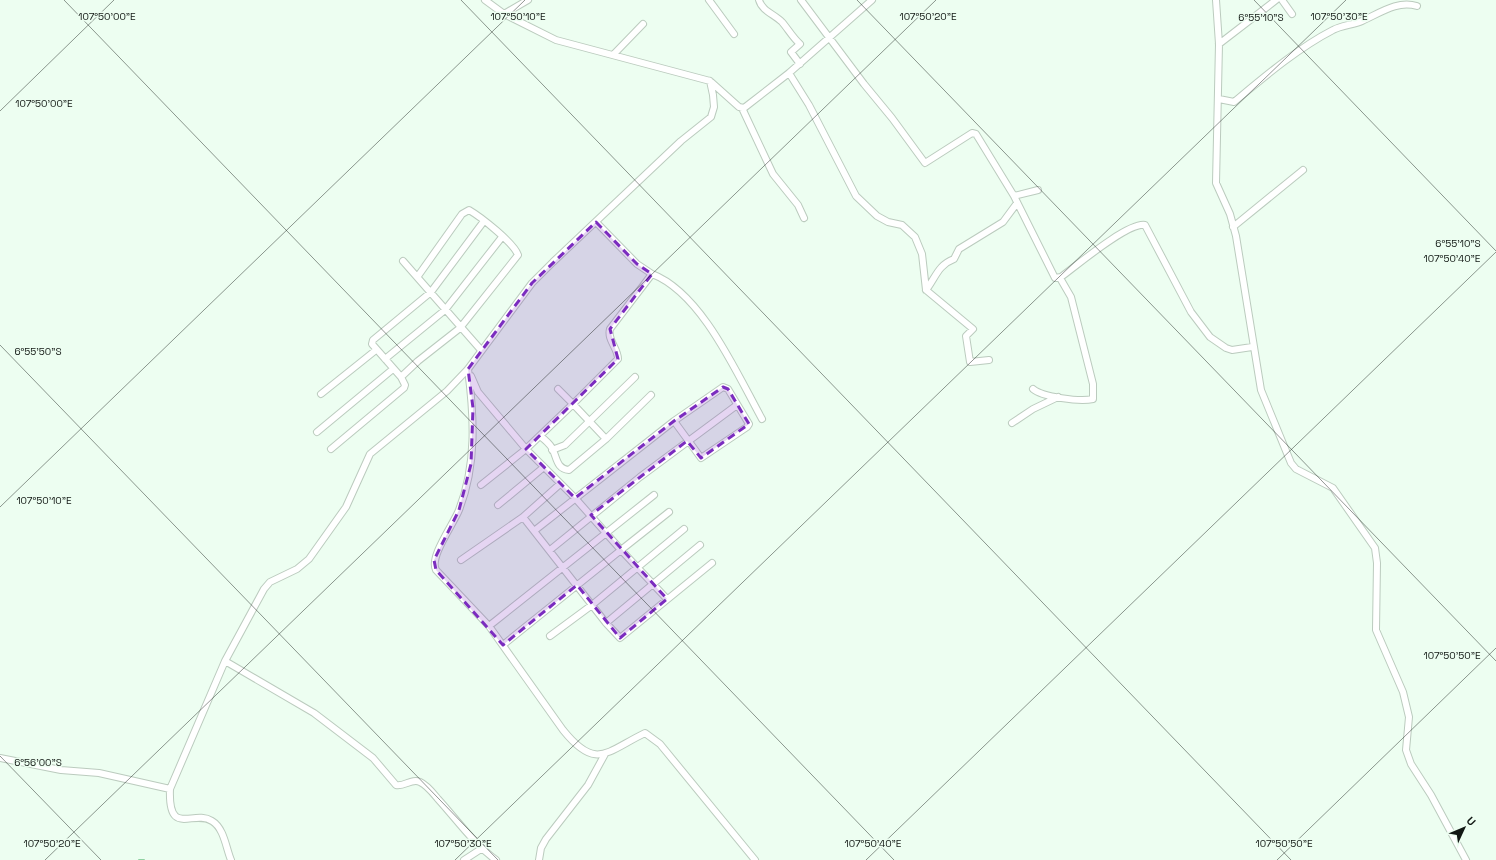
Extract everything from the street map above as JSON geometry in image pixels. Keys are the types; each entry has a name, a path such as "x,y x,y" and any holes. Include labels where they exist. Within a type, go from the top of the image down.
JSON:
{"street":[{"path":"485,0 504,14 556,40 710,81 742,108 772,174 798,205 804,218"},
{"path":"504,14 528,0"},
{"path":"709,0 734,34"},
{"path":"759,0 764,8 782,22 788,32 800,44 791,52 800,64"},
{"path":"801,0 864,84 892,118 923,162 926,163 974,133 1014,196 1055,278 1060,278 1104,244 1141,224 1145,225 1191,312 1210,337 1226,348 1232,350 1252,347"},
{"path":"742,108 800,64 872,0"},
{"path":"1216,0 1219,44 1216,183 1230,214 1233,227 1252,347 1261,390 1291,463 1296,469 1333,488 1375,548 1377,563 1376,630 1400,684 1405,699 1409,717 1406,750 1411,764 1431,795 1466,860"},
{"path":"1219,44 1276,0"},
{"path":"1282,0 1292,14"},
{"path":"1218,99 1234,102 1309,45 1334,29 1362,21 1392,3 1405,1 1411,2 1417,6"},
{"path":"614,55 643,24"},
{"path":"789,73 809,105 856,196 869,211 888,222 902,225 916,237 922,254 926,290 973,329 966,336 970,362 989,360"},
{"path":"231,860 220,829 212,820 207,818 182,818 174,814 169,806 170,789 225,661 268,585 297,569 310,559 346,508 370,454 447,391 468,369 532,283 681,141 711,117 714,107 710,81"},
{"path":"1233,227 1303,170"},
{"path":"1014,196 1038,190"},
{"path":"926,290 940,266 954,259 959,249 1003,222 1017,203"},
{"path":"401,377 418,361 460,328 517,258 517,252 484,221 469,210 466,211 418,276"},
{"path":"331,449 404,388 405,385 401,377 376,350 372,344 373,340 431,292 484,221"},
{"path":"596,222 637,264 681,292 699,311 714,334 762,419"},
{"path":"385,359 445,310 502,237"},
{"path":"403,261 418,276 460,328 481,350"},
{"path":"481,485 540,436 618,359 617,352 610,336 610,329 652,274"},
{"path":"1033,389 1044,395 1088,400 1093,399 1094,389 1071,297 1060,278"},
{"path":"321,394 376,350"},
{"path":"317,432 393,369"},
{"path":"468,369 478,392 526,448 591,515 606,534 638,566 667,599"},
{"path":"468,369 472,408 473,446 471,464 459,510 434,560 433,566 489,626 577,746 595,756 604,754 645,733 648,734 660,744 755,860"},
{"path":"552,450 565,445 635,377"},
{"path":"534,531 674,421 725,387 748,422 747,427 701,458 674,421"},
{"path":"558,389 606,439"},
{"path":"540,436 552,450 556,462 565,470 570,470 606,439 651,395"},
{"path":"1012,423 1033,409 1058,397"},
{"path":"550,550 591,515 687,440 737,405"},
{"path":"498,505 544,467"},
{"path":"461,560 523,517 560,484"},
{"path":"489,626 654,495"},
{"path":"504,645 669,512"},
{"path":"523,517 564,567 606,623 620,638 712,563"},
{"path":"550,636 592,605 684,529"},
{"path":"606,623 700,546"},
{"path":"225,661 314,713 373,758 396,785 416,781 422,783 451,813 481,849 496,860"},
{"path":"539,860 541,848 546,839 588,785 604,754"},
{"path":"0,758 61,770 99,773 170,789"},
{"path":"464,860 481,849"}],"highlighted area":[{"path":"596,222 637,264 652,274 610,329 618,359 526,449 575,498 674,421 723,387 728,389 749,424 701,458 687,441 591,515 667,599 620,638 577,585 503,645 436,570 434,560 459,510 471,464 473,408 468,369 532,283"}],"waterway":[{"path":"139,860 144,860"}]}
